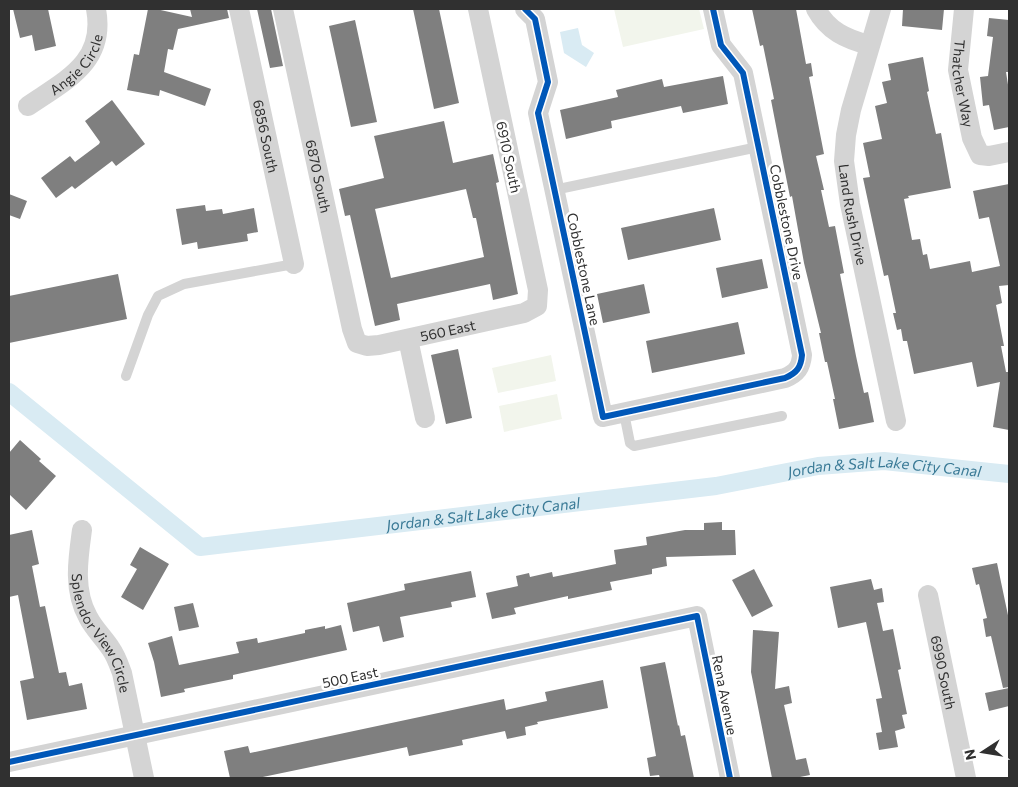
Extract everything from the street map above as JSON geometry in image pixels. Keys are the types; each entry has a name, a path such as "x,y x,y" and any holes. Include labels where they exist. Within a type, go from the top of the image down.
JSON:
{"street":[{"name":"Angie Circle","path":"28,106 74,74 87,60 95,46 98,29 96,9"},
{"name":"6856 South","path":"239,9 294,264"},
{"name":"6870 South","path":"283,9 352,328 357,343"},
{"name":"6910 South","path":"478,9 538,290 537,306"},
{"name":"Cobblestone Lane","path":"525,9 534,19 548,82 538,113 603,417 723,391"},
{"name":"Cobblestone Drive","path":"713,9 721,45 743,73 802,354 798,370 793,375 723,391"},
{"path":"816,9 826,24 838,34 850,40 869,45"},
{"name":"Land Rush Drive","path":"880,9 851,110 846,135 845,168 850,204 896,421"},
{"name":"Thatcher Way","path":"964,9 958,70 972,138 980,155 989,156 1009,152"},
{"name":"560 East","path":"357,343 367,346 408,339 524,313 537,306"},
{"path":"408,339 425,418"},
{"name":"Splendor View Circle","path":"82,530 77,568 78,586 88,618 110,648 122,673 144,778"},
{"name":"6990 South","path":"928,596 966,778"},
{"name":"500 East","path":"9,762 697,616"},
{"name":"Rena Avenue","path":"697,616 730,778"}],"lane":[{"path":"554,190 758,147"},
{"path":"126,376 148,315 158,296 184,284 294,264"},
{"path":"624,413 630,443 634,446 782,416"}],"shaded area":[{"path":"614,9 699,9 704,29 623,47"},
{"path":"578,28 582,45 594,53 586,67 564,53 560,32"},
{"path":"551,355 556,381 498,393 492,368"},
{"path":"557,394 562,419 504,432 499,406"}],"building":[{"path":"13,9 48,9 56,46 35,51 32,35 20,38"},
{"path":"148,9 192,17 190,9 227,9 229,18 178,29 173,50 168,49 164,72 211,89 205,106 160,90 159,96 127,90 134,54 139,55"},
{"path":"257,9 271,9 283,66 270,68"},
{"path":"413,9 439,9 459,103 434,109"},
{"path":"752,9 796,9 806,64 811,63 813,76 809,77 824,154 816,156 824,190 821,190 829,227 835,226 844,273 840,274 856,356 864,393 868,392 874,422 839,429 833,399 835,399 827,362 825,362 819,333 821,333 784,167 771,100 774,99 763,45 760,46"},
{"path":"903,9 944,9 942,30 902,26"},
{"path":"989,18 1009,20 1009,72 1006,72 1009,91 1009,127 994,130 989,105 983,106 980,77 988,76 993,37 987,36"},
{"path":"355,20 377,122 351,127 329,26"},
{"path":"923,57 929,91 927,92 936,134 941,133 951,188 908,196 909,198 904,199 912,240 920,239 923,255 927,254 930,269 970,261 972,272 1000,266 989,217 979,219 973,191 1009,184 1009,285 999,286 1002,303 996,305 1004,346 1001,346 1006,372 1009,372 1009,430 993,427 1000,382 977,387 972,362 914,374 907,341 903,341 901,329 897,330 893,313 896,313 888,275 884,276 863,178 870,177 863,143 882,139 875,106 887,103 882,82 891,80 888,64"},
{"path":"723,76 728,104 683,113 681,106 611,121 612,128 566,139 560,110 618,97 616,90 662,79 664,87"},
{"path":"112,100 145,144 116,166 112,161 75,189 72,186 56,198 41,178 70,156 75,162 99,144 100,142 85,121"},
{"path":"444,121 453,163 493,154 499,182 496,183 518,294 493,300 490,284 397,304 400,320 375,326 350,215 345,216 339,189 384,178 374,136","holes":["466,189 473,218 476,218 484,257 391,278 375,209"]},
{"path":"9,194 27,201 20,219 9,215"},
{"path":"205,205 206,211 222,209 223,214 254,208 258,232 247,234 248,241 198,249 197,242 182,245 176,209"},
{"path":"714,208 721,240 628,260 621,228"},
{"path":"762,259 768,288 722,298 716,268"},
{"path":"118,274 127,319 9,343 9,296"},
{"path":"644,284 650,313 603,323 597,294"},
{"path":"738,322 745,354 652,373 646,341"},
{"path":"458,349 472,418 446,424 431,355"},
{"path":"20,440 56,476 26,510 9,494 9,453"},
{"path":"722,522 722,530 735,530 736,555 666,557 667,566 652,569 652,574 610,582 612,590 568,599 568,596 514,608 516,614 492,619 486,593 518,586 516,576 529,573 530,577 552,572 553,577 616,564 614,550 647,545 646,537 685,530 704,530 704,523"},
{"path":"32,530 39,564 32,566 40,607 45,606 59,673 66,672 69,686 82,683 87,709 27,720 20,681 34,678 18,595 9,597 9,535"},
{"path":"140,547 169,564 143,610 121,597 137,569 130,565"},
{"path":"997,563 1009,620 1009,687 1003,688 991,636 986,637 983,619 987,618 979,584 976,585 972,568"},
{"path":"754,569 773,606 752,617 732,580"},
{"path":"471,571 476,597 451,602 452,607 400,617 404,637 383,642 379,626 353,632 347,603 405,590 404,584"},
{"path":"871,579 874,590 882,588 884,602 877,603 883,631 893,629 901,669 898,670 907,714 902,715 905,728 895,731 898,747 879,750 876,733 882,732 876,699 882,698 866,622 838,628 830,587"},
{"path":"193,603 199,627 179,631 174,607"},
{"path":"341,625 347,650 233,675 233,679 184,689 185,692 161,697 148,643 172,636 179,665 239,653 236,642 257,638 258,643 305,633 305,630 325,626 325,629"},
{"path":"753,630 779,632 775,689 789,686 792,703 784,705 796,760 806,758 810,775 795,778 772,778 751,672"},
{"path":"665,662 678,726 681,736 685,735 694,778 660,778 659,775 650,776 647,758 656,756 640,667"},
{"path":"603,680 608,708 537,722 538,724 525,727 526,735 507,739 505,731 462,740 463,745 409,756 407,747 258,778 230,778 224,751 248,746 250,753 504,699 506,710 547,701 545,692"},
{"path":"1009,688 1009,706 989,711 985,693"}],"waterway":[{"name":"Jordan & Salt Lake City Canal","path":"9,392 200,547 716,486 818,466 884,461 1009,474"}],"cycle path":[{"path":"525,9 535,19 548,82 538,113 603,417 785,378 793,374 801,363 802,355 743,73 721,45 713,9"},
{"path":"9,762 697,616 730,778"}]}
